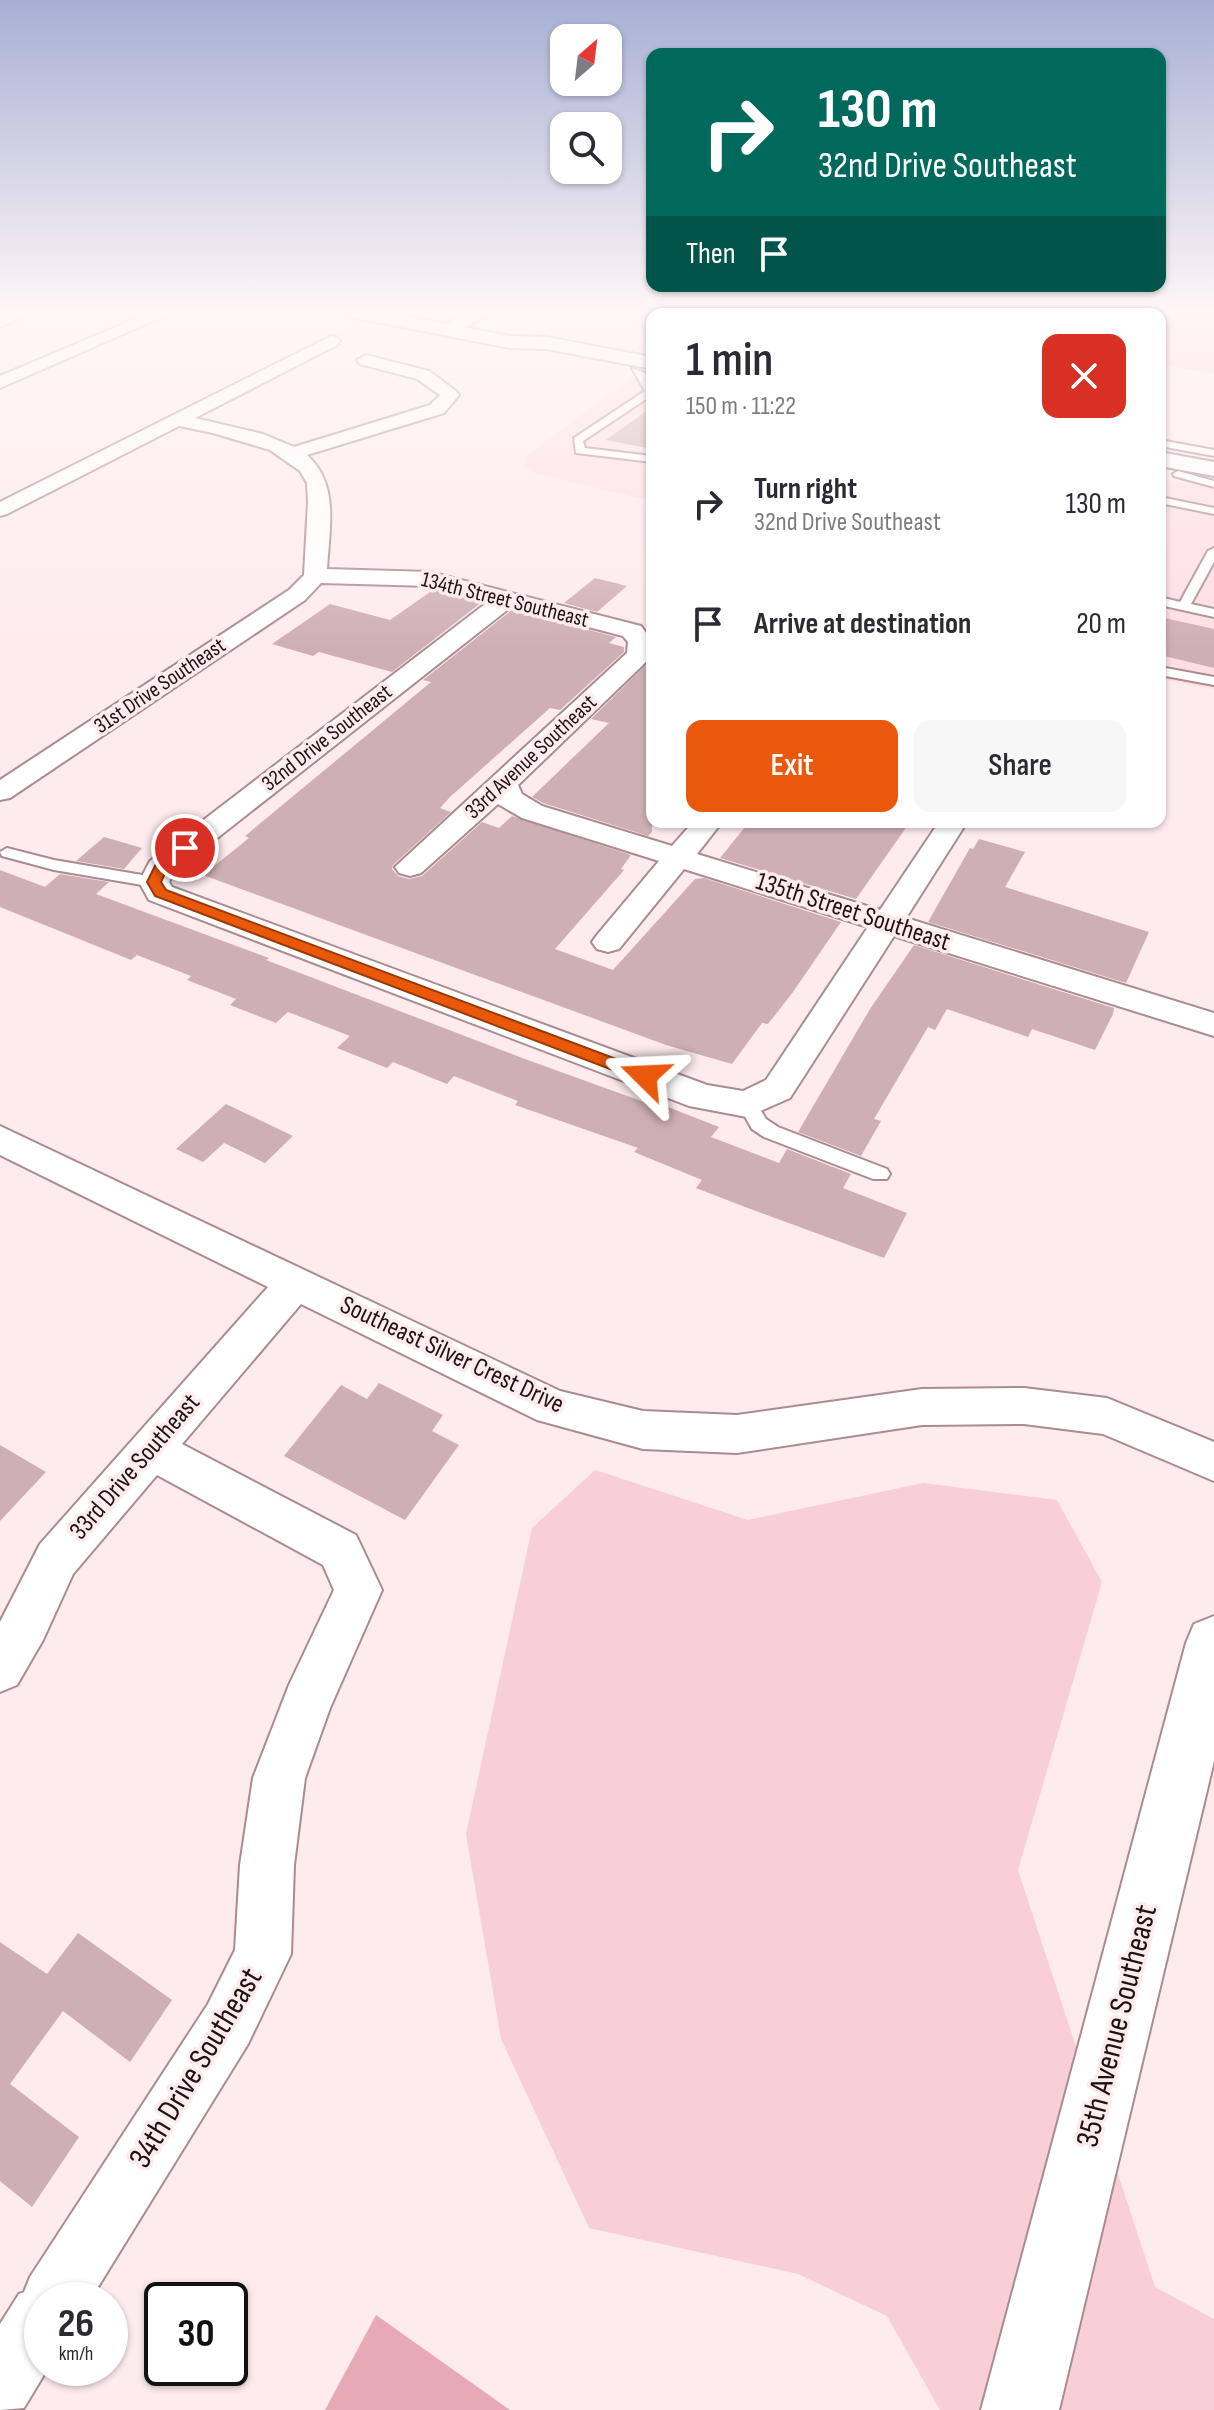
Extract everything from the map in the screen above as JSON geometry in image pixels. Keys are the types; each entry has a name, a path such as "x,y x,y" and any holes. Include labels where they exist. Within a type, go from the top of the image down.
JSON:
{"main road":[{"path":"1166,468 1214,469"},
{"path":"1166,468 1214,483"},
{"name":"35th Avenue Southeast","path":"1020,2410 1214,1643"}],"street":[{"path":"0,510 169,423"},
{"path":"191,423 262,440 294,453 311,469 318,486 315,576"},
{"path":"294,453 390,423"},
{"name":"134th Street Southeast","path":"315,576 430,579 632,631 640,641"},
{"name":"31st Drive Southeast","path":"0,792 297,595 315,576"},
{"name":"32nd Drive Southeast","path":"154,882 161,867 507,599"},
{"name":"33rd Avenue Southeast","path":"410,867 504,784 639,655 640,641"},
{"name":"135th Street Southeast","path":"504,784 509,799 532,812 1214,1025"},
{"path":"608,942 703,828"},
{"path":"154,882 160,893 702,1097 747,1104 778,1089 949,828"},
{"name":"Southeast Silver Crest Drive","path":"0,1139 552,1407 643,1430 737,1434 922,1407 1024,1406 1107,1416 1214,1462"},
{"name":"33rd Drive Southeast","path":"0,1668 26,1624 56,1559 296,1282"},
{"name":"34th Drive Southeast","path":"64,2282 228,2024 263,1954 267,1865 279,1778 307,1703 358,1590 340,1550 150,1449"},
{"path":"0,2384 24,2346"}],"lane":[{"path":"598,423 578,440 580,451 646,458"},
{"path":"1166,444 1214,453"},
{"path":"1166,501 1214,511"},
{"path":"1184,606 1213,553"},
{"path":"1166,602 1214,613"},
{"path":"1166,672 1214,681"},
{"path":"7,853 54,865 154,882"},
{"path":"747,1104 759,1124 771,1132 880,1174"}],"shaded area":[{"path":"570,423 646,423 646,500 536,474 524,467 527,456"},
{"path":"1166,479 1214,488 1214,689 1166,680"},
{"path":"595,1470 748,1520 923,1483 1057,1500 1102,1582 1018,1870 1155,2287 1214,2319 1214,2410 940,2410 887,2316 798,2274 589,2228 501,2039 466,1834 532,1528"},
{"path":"376,2315 510,2410 325,2410"}],"building":[{"path":"629,423 646,423 646,448 606,440"},
{"path":"595,578 627,586 597,612 564,603"},
{"path":"433,590 482,602 392,672 319,652 313,656 272,644 330,604 390,620"},
{"path":"512,610 616,637 609,643 624,647 624,652 560,710 550,708 450,797 440,808 451,812 392,869 398,876 409,879 422,876 482,822 499,828 512,816 631,855 621,869 624,870 555,949 613,970 695,879 704,878 841,922 793,992 768,1024 762,1023 732,1064 666,1045 203,875 249,838 245,836 431,682 423,680"},
{"path":"1166,618 1214,629 1214,668 1166,656"},
{"path":"646,665 646,828 652,828 648,836 532,797 609,723 591,719"},
{"path":"744,828 906,828 856,899 720,858"},
{"path":"104,837 142,848 124,869 76,861"},
{"path":"979,839 1025,852 1005,887 1149,932 1126,983 928,922 970,848 973,849"},
{"path":"0,870 45,887 60,874 109,882 96,894 525,1059 719,1127 711,1137 779,1163 787,1149 851,1174 843,1188 907,1213 884,1258 745,1207 696,1188 702,1180 634,1152 638,1148 515,1105 518,1101 454,1076 447,1084 393,1062 387,1068 337,1048 350,1036 288,1012 276,1023 230,1005 236,999 187,980 191,976 137,955 131,960 0,907"},
{"path":"914,945 1114,1008 1113,1014 1095,1050 1032,1029 1028,1037 947,1009 935,1030 928,1027 874,1119 881,1121 861,1156 798,1132 870,1009"},
{"path":"226,1104 293,1136 265,1163 224,1143 203,1162 176,1149"},
{"path":"379,1383 443,1415 432,1431 459,1445 405,1520 284,1456 341,1385 367,1399"},
{"path":"0,1445 46,1472 0,1521"},
{"path":"78,1933 172,2000 130,2062 63,2011 10,2084 79,2137 32,2207 0,2181 0,1942 47,1974"}],"route":[{"path":"185,848 161,867 154,882 160,893 645,1076"}]}
